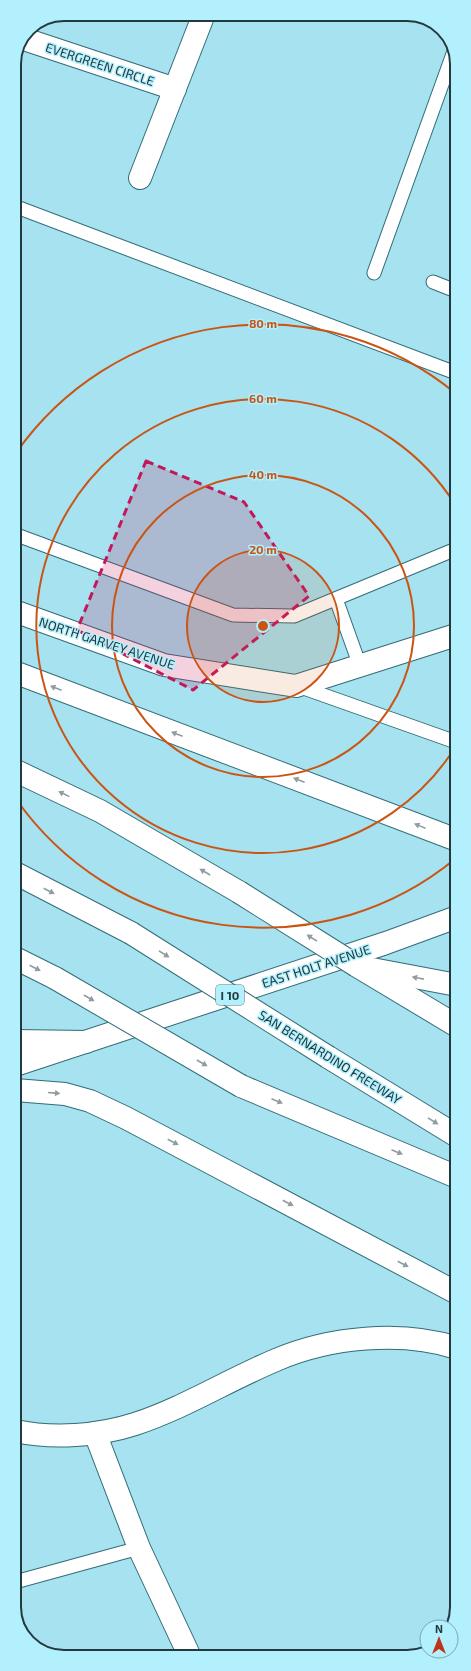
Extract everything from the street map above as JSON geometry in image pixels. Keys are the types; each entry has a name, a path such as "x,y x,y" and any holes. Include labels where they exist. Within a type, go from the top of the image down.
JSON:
{"main road":[{"path":"140,178 201,21"},
{"name":"EVERGREEN CIRCLE","path":"28,40 175,88"},
{"name":"NORTH GARVEY AVENUE","path":"21,614 164,665 296,686 450,637"},
{"path":"21,675 450,838"},
{"path":"21,773 100,811 238,892 448,1021"},
{"name":"SAN BERNARDINO FREEWAY","path":"21,877 131,934 450,1132"},
{"name":"EAST HOLT AVENUE","path":"21,1063 386,943 450,920"},
{"path":"21,961 55,978 241,1086 450,1174"},
{"path":"357,966 450,984"},
{"path":"21,1041 86,1042"},
{"path":"21,1090 65,1094 90,1101 126,1118 450,1289"},
{"path":"21,1432 54,1435 96,1433 134,1424 164,1413 277,1360 316,1346 354,1340 402,1338 450,1346"},
{"path":"96,1433 139,1548 187,1650"}],"lane":[{"path":"374,273 450,63"},
{"path":"21,209 450,371"},
{"path":"433,282 450,289"},
{"path":"21,537 233,615 294,616 450,552"},
{"path":"336,599 360,666"},
{"path":"296,686 450,740"},
{"path":"21,1580 139,1548"}],"highlighted area":[{"path":"146,461 244,502 309,596 193,690 77,630"}]}
